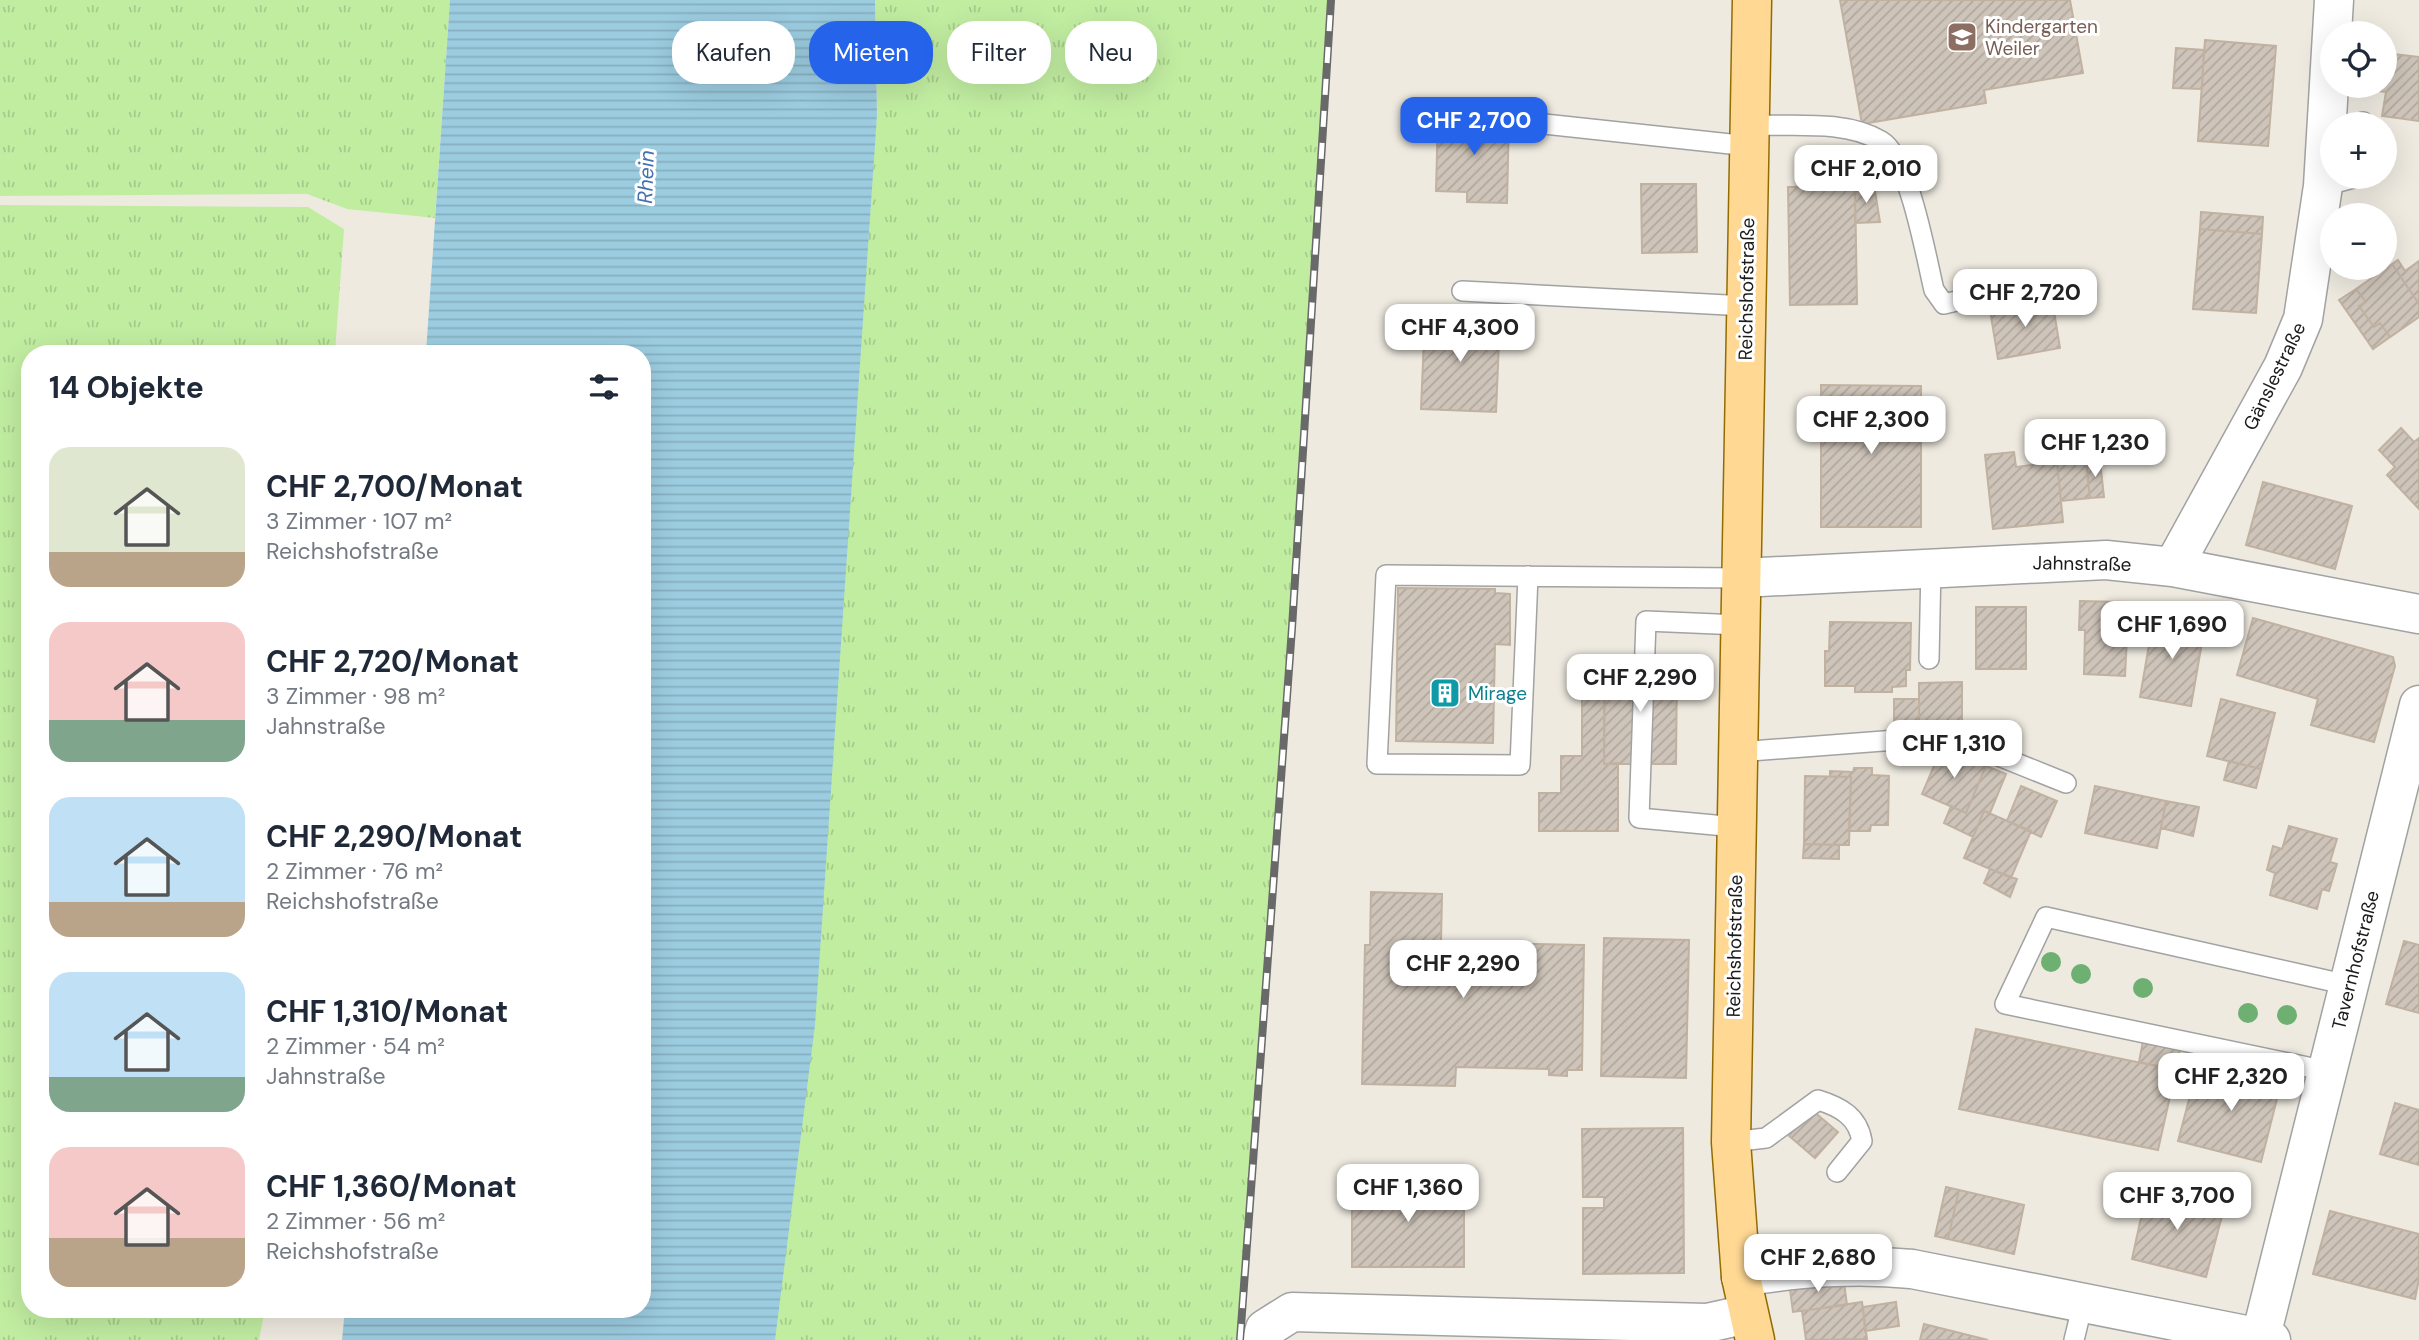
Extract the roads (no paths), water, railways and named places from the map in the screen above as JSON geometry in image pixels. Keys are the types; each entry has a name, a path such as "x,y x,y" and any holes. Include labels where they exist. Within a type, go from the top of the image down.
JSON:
{"main road":[{"name":"Reichshofstraße","path":"1752,0 1731,1142 1741,1277 1752,1327"}],"street":[{"name":"Gänslestraße","path":"2334,0 2338,112"},
{"name":"Gänslestraße","path":"2173,567 2283,367 2303,319 2338,189"},
{"name":"Jahnstraße","path":"1741,578 2106,560 2173,567 2419,614"},
{"name":"Tavernhofstraße","path":"1741,1277 1806,1268 1867,1264 1912,1269 2264,1339 2348,985 2419,705"},
{"name":"Reichshofstraße","path":"1262,1340 1265,1329 1292,1312 1707,1322 1752,1327"}],"lane":[{"path":"1535,123 1749,135 1843,128 1883,141 1905,173 1934,290 1944,304 2036,282"},
{"path":"1462,291 1746,306"},
{"path":"1929,660 1931,567"},
{"path":"1528,576 1520,765 1377,764 1386,575 1528,576 1741,578"},
{"path":"1736,827 1639,818 1646,621 1740,625"},
{"path":"1738,752 1949,736 2066,783"},
{"path":"2327,1071 2005,1004 2046,917 2348,985"},
{"path":"1731,1142 1766,1138 1818,1100 1840,1107 1859,1127 1862,1141 1837,1172"},
{"path":"2074,1340 2083,1303"}],"water":[{"name":"Rhein","path":"450,0 875,0 875,21 809,21 809,84 876,84 877,115 815,1025 775,1340 342,1340 344,1318 651,1318 651,345 427,345"}],"railway":[{"path":"1240,1340 1292,628 1331,0"}],"place":[{"name":"Kindergarten Weiler","path":"1962,37"},
{"name":"Mirage","path":"1445,693"}]}
